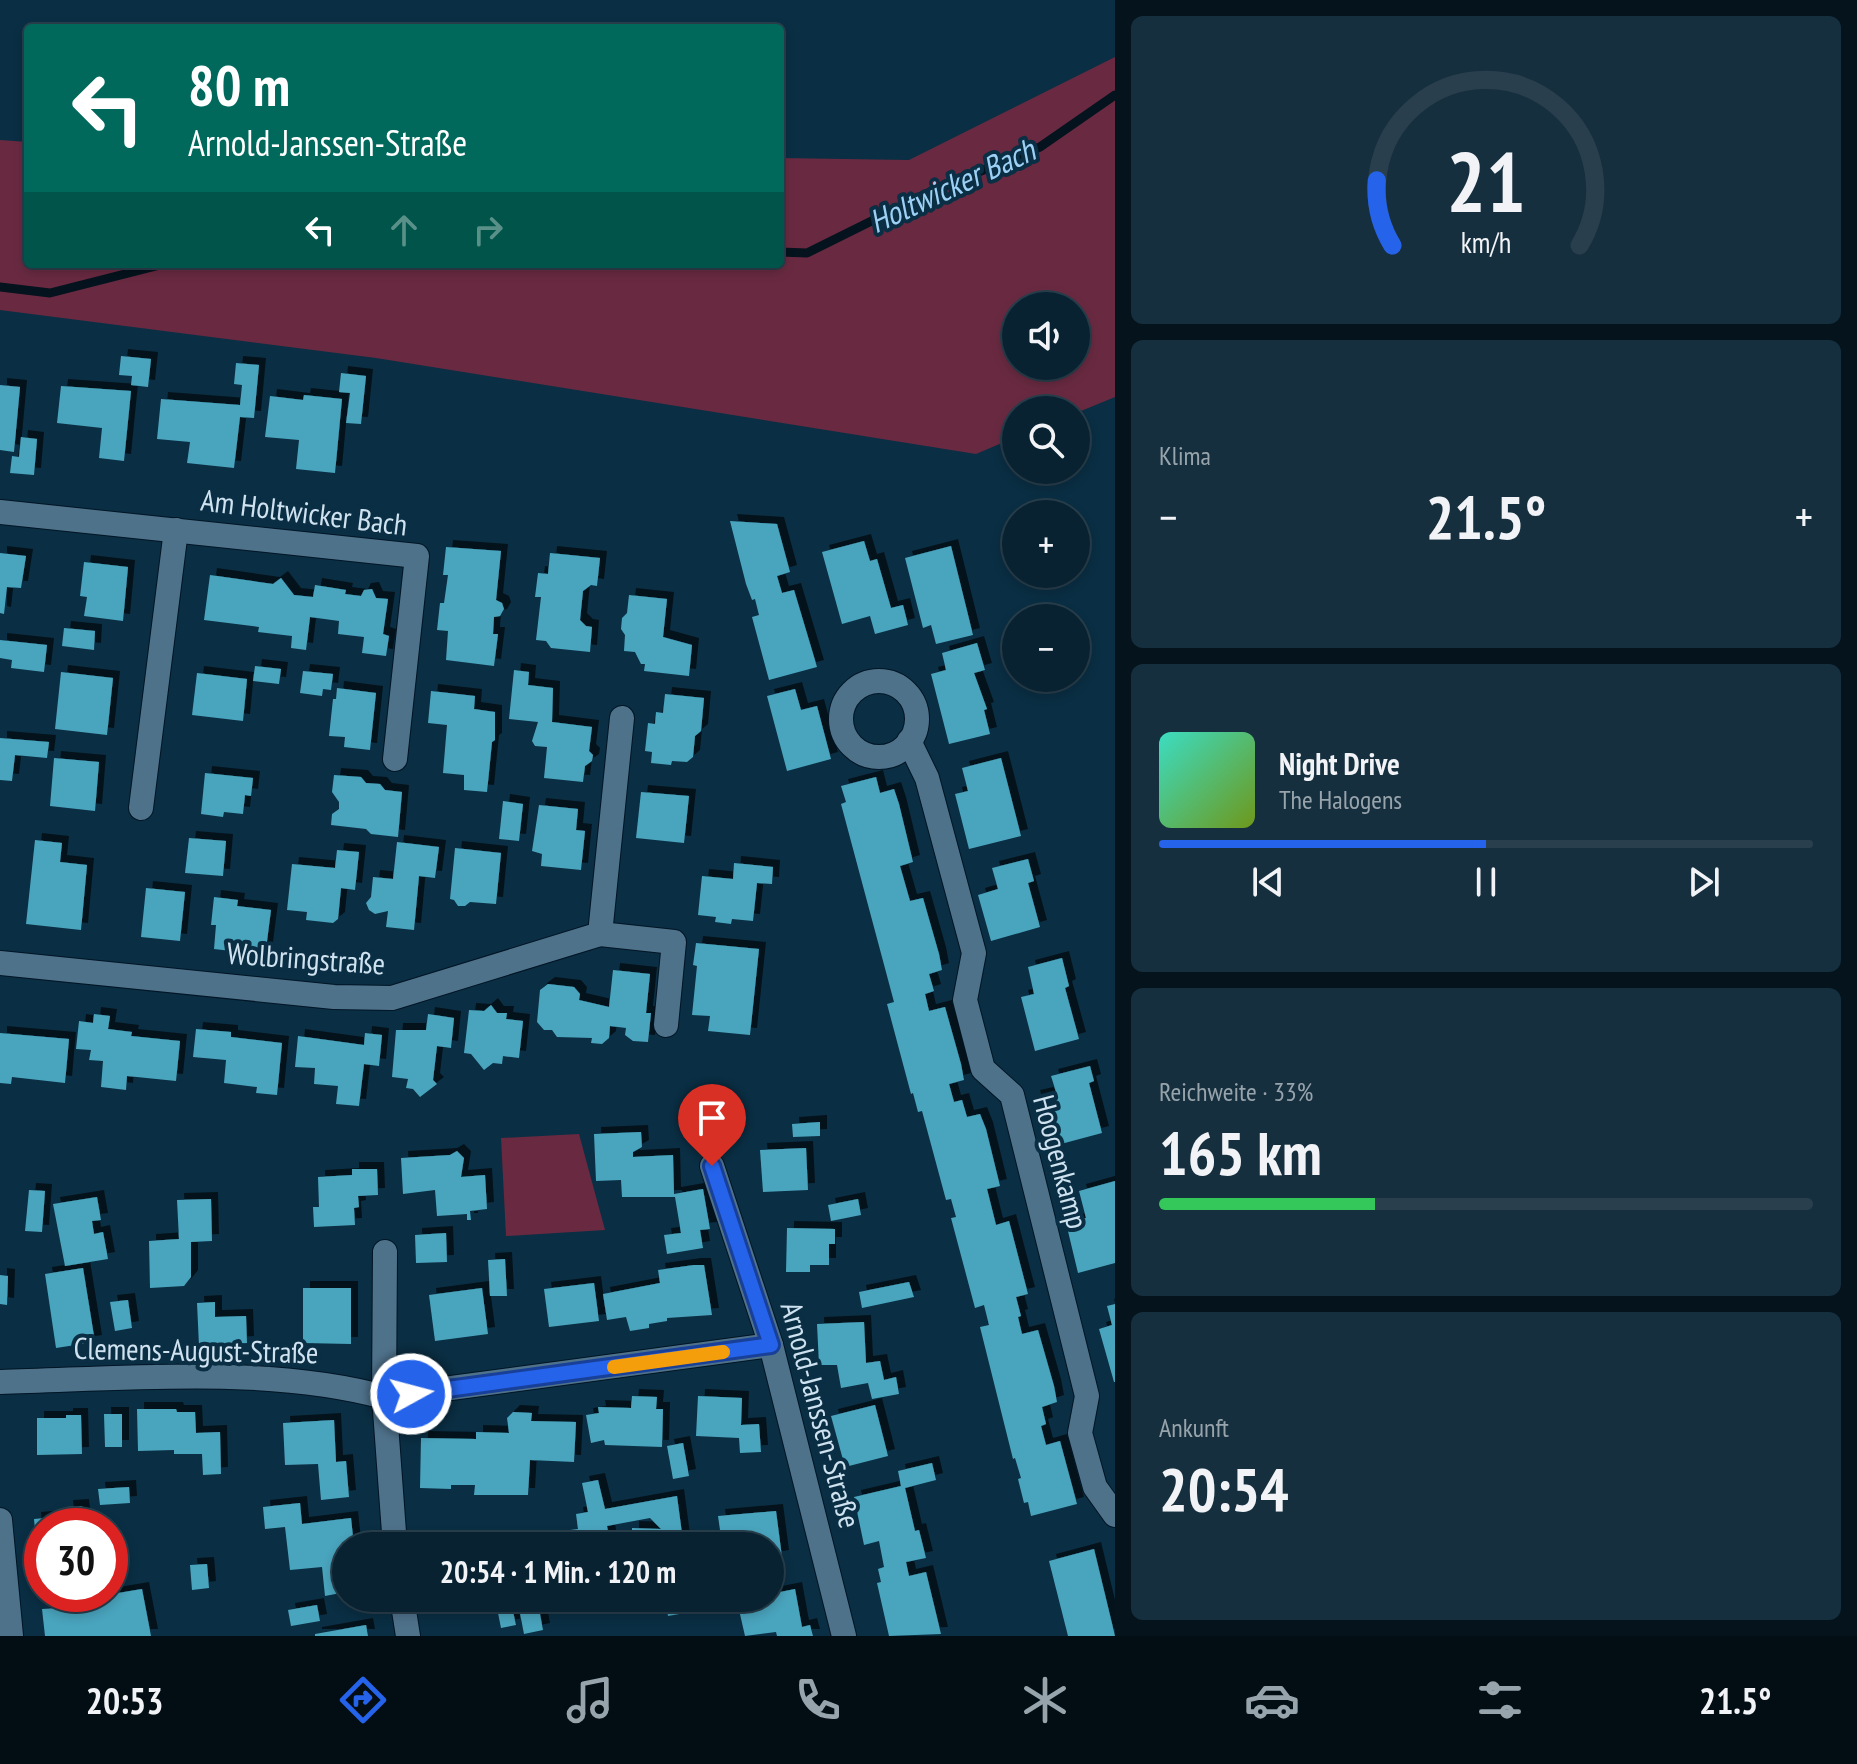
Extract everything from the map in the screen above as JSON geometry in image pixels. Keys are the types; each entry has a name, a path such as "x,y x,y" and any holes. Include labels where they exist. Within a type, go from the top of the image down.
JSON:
{"street":[{"name":"Am Holtwicker Bach","path":"0,512 417,556 395,759"},
{"name":"Am Holtwicker Bach","path":"141,808 176,530"},
{"path":"600,934 622,718"},
{"name":"Hoogenkamp","path":"909,741 927,778 974,953 965,1000 983,1069 1012,1095 1087,1396 1080,1433 1095,1487 1115,1515"},
{"name":"Wolbringstraße","path":"0,963 349,998 392,998 600,934 674,942 666,1025"},
{"name":"Arnold-Janssen-Straße","path":"712,1166 771,1345 844,1636"},
{"path":"385,1252 384,1397 394,1532"},
{"name":"Clemens-August-Straße","path":"0,1382 243,1379 342,1386 384,1397 771,1345"},
{"path":"0,1520 11,1636"},
{"path":"404,1612 408,1636"}],"shaded area":[{"path":"1115,57 1115,397 1090,407 1090,396 1002,396 1002,443 976,454 376,358 0,310 0,140 24,142 24,268 784,268 784,158 909,160"},
{"path":"579,1134 605,1230 506,1236 501,1138"}],"building":[{"path":"121,356 151,359 148,387 131,385 132,376 119,375"},
{"path":"236,363 259,365 254,418 240,417 234,468 187,463 190,442 157,439 161,399 240,405 242,385 234,384"},
{"path":"341,373 366,376 361,424 346,423 350,393 339,392"},
{"path":"0,385 20,387 14,452 0,450"},
{"path":"61,386 131,391 124,461 99,458 102,428 57,423"},
{"path":"304,395 342,399 335,473 296,469 299,440 265,437 270,396 303,400"},
{"path":"21,437 37,439 34,475 10,473 12,456 19,457"},
{"path":"730,521 777,524 790,572 777,576 782,593 794,590 817,667 769,680 752,617 759,615 755,599 752,600 746,584"},
{"path":"864,541 870,561 877,559 891,608 903,605 908,625 875,634 870,616 842,624 822,552"},
{"path":"951,546 973,635 936,644 931,625 923,628 905,558"},
{"path":"446,547 501,551 496,600 502,603 504,609 500,616 494,617 493,634 498,634 494,666 446,660 448,631 437,630 448,575 443,575"},
{"path":"0,553 26,556 21,588 7,587 4,614 0,613"},
{"path":"550,553 600,558 597,586 591,585 583,591 580,620 592,627 590,652 551,648 546,641 536,640 541,597 535,597 538,573 548,574"},
{"path":"84,562 128,567 123,621 84,616 87,597 80,596"},
{"path":"210,575 273,584 281,578 294,595 313,597 315,585 361,596 364,590 372,589 376,598 388,599 383,634 389,636 386,656 362,653 364,637 338,634 339,621 310,617 306,650 291,648 292,636 258,632 259,627 204,620"},
{"path":"629,595 667,599 663,637 692,645 689,676 644,671 645,664 641,664 635,652 624,651 625,635 621,629"},
{"path":"64,628 95,631 94,650 62,646"},
{"path":"0,640 47,645 44,672 11,668 12,660 0,658"},
{"path":"977,643 985,670 974,673 987,709 984,710 990,734 949,744 931,674 946,670 942,653"},
{"path":"255,666 281,669 279,684 253,681"},
{"path":"514,670 529,672 528,685 553,688 552,722 592,727 589,751 593,755 592,761 585,766 583,782 544,778 547,747 535,746 532,741 538,722 509,719"},
{"path":"303,671 333,674 331,690 323,689 322,696 300,693"},
{"path":"61,672 113,678 107,735 55,729"},
{"path":"197,673 247,679 243,721 192,715"},
{"path":"337,688 376,693 370,750 344,747 345,737 329,736"},
{"path":"795,689 801,710 817,706 831,759 787,771 767,696"},
{"path":"431,691 475,696 474,709 495,712 495,740 492,742 487,792 464,790 464,775 443,773 447,725 428,723"},
{"path":"665,694 704,698 701,731 695,736 693,757 687,762 672,761 671,765 651,763 652,752 645,751 648,723 655,724 656,712 663,713"},
{"path":"0,738 49,742 47,758 15,755 12,781 0,780"},
{"path":"54,758 99,762 95,811 50,806"},
{"path":"1001,758 1021,836 969,849 955,794 968,791 962,768"},
{"path":"205,773 253,778 251,796 245,795 243,814 224,812 223,817 201,814"},
{"path":"334,775 361,777 366,783 380,784 385,790 402,792 398,837 331,825 332,814 339,809 339,802 332,792"},
{"path":"876,777 880,793 894,789 913,862 900,866 910,901 923,898 939,954 942,970 929,974 934,991 925,994 929,1011 945,1007 961,1064 964,1080 949,1084 954,1102 962,1100 967,1117 980,1114 986,1129 1000,1186 987,1189 996,1225 1009,1221 1028,1294 1016,1297 1022,1334 1038,1330 1054,1386 1057,1402 1042,1407 1046,1424 1041,1426 1046,1445 1060,1441 1077,1504 1031,1516 1028,1502 1024,1503 1018,1479 1021,1478 1013,1459 980,1327 989,1325 984,1305 975,1308 951,1218 956,1217 951,1199 946,1200 922,1111 918,1112 911,1094 887,1004 894,1002 841,804 846,802 841,786"},
{"path":"641,792 689,796 684,843 636,838"},
{"path":"503,801 523,804 519,841 499,839"},
{"path":"539,805 578,809 576,830 585,831 581,870 541,866 542,854 532,851"},
{"path":"189,838 226,841 223,876 185,873"},
{"path":"35,840 62,843 60,862 87,865 81,930 26,924"},
{"path":"397,842 439,847 435,878 419,876 414,930 386,927 388,911 375,914 366,903 371,897 373,877 393,879"},
{"path":"455,848 501,853 496,904 470,902 458,906 450,899"},
{"path":"337,850 359,852 355,890 341,888 338,919 333,923 306,920 307,912 287,910 292,864 335,868"},
{"path":"1028,859 1034,881 1028,883 1040,927 991,941 978,895 998,889 992,868"},
{"path":"734,863 773,867 772,884 757,883 753,921 732,919 731,924 715,922 716,917 698,915 702,876 733,879"},
{"path":"146,888 185,892 180,941 141,937"},
{"path":"214,897 238,900 237,906 271,910 266,949 249,947 249,953 214,949 216,925 211,925"},
{"path":"696,943 759,949 750,1035 708,1031 710,1016 692,1015"},
{"path":"1062,958 1069,986 1065,988 1079,1039 1035,1051 1021,997 1034,994 1028,967"},
{"path":"613,970 650,974 646,1013 651,1013 648,1042 633,1041 625,1035 626,1028 610,1026 609,1038 602,1044 591,1043 592,1038 557,1037 552,1030 544,1030 537,1022 540,990 548,984 574,987 580,994 579,1000 609,1007"},
{"path":"491,1005 497,1013 507,1013 506,1019 523,1021 519,1058 503,1056 502,1064 493,1063 484,1070 471,1054 464,1053 469,1010 484,1011"},
{"path":"94,1014 110,1016 108,1029 132,1032 131,1036 180,1041 176,1081 127,1076 126,1090 101,1087 103,1061 89,1060 91,1050 76,1049 79,1021 93,1023"},
{"path":"428,1014 454,1018 451,1048 437,1046 433,1080 437,1084 420,1097 413,1089 406,1088 408,1079 392,1077 396,1030 426,1030"},
{"path":"196,1029 231,1032 231,1037 282,1043 277,1095 256,1093 257,1087 224,1083 226,1060 193,1057"},
{"path":"0,1033 69,1039 65,1083 12,1077 11,1084 0,1083"},
{"path":"365,1033 382,1035 379,1066 364,1064 359,1106 336,1104 338,1086 314,1084 315,1068 295,1067 298,1036 364,1045"},
{"path":"1090,1066 1094,1081 1089,1083 1102,1133 1046,1148 1033,1097 1056,1092 1051,1076"},
{"path":"820,1122 820,1136 793,1137 792,1124"},
{"path":"641,1132 642,1147 633,1152 633,1157 673,1155 674,1194 703,1189 710,1229 700,1230 703,1248 667,1254 664,1235 681,1233 675,1197 622,1197 621,1180 596,1181 594,1134"},
{"path":"806,1148 808,1190 763,1192 760,1150"},
{"path":"457,1151 464,1158 461,1177 485,1175 487,1209 470,1211 471,1220 467,1220 467,1214 437,1216 435,1190 403,1194 401,1158 450,1155"},
{"path":"352,1169 377,1169 378,1195 358,1196 359,1207 354,1208 355,1225 314,1227 313,1207 319,1207 318,1177 352,1175"},
{"path":"1115,1181 1115,1263 1078,1273 1066,1223 1086,1218 1079,1191"},
{"path":"29,1190 45,1191 42,1232 25,1231"},
{"path":"97,1197 101,1220 92,1221 94,1234 103,1232 108,1259 65,1266 53,1204"},
{"path":"211,1199 212,1241 191,1242 191,1277 184,1286 150,1288 149,1241 179,1239 177,1200"},
{"path":"858,1199 861,1215 831,1221 828,1205"},
{"path":"787,1228 835,1229 835,1244 829,1244 829,1265 810,1265 810,1272 786,1272"},
{"path":"446,1233 447,1262 416,1263 415,1235"},
{"path":"505,1259 507,1296 490,1296 488,1260"},
{"path":"704,1265 712,1315 667,1318 667,1321 649,1324 649,1328 630,1331 626,1317 607,1320 603,1294 660,1283 658,1270"},
{"path":"83,1268 95,1342 56,1348 45,1274"},
{"path":"0,1275 8,1276 7,1305 0,1304"},
{"path":"909,1282 914,1297 862,1308 859,1292"},
{"path":"594,1283 599,1321 549,1327 544,1289"},
{"path":"303,1288 351,1288 351,1344 303,1343"},
{"path":"482,1288 488,1334 435,1341 429,1295"},
{"path":"128,1300 132,1328 115,1331 110,1302"},
{"path":"215,1302 215,1317 246,1316 247,1343 199,1346 197,1303"},
{"path":"1115,1304 1114,1382 1099,1329 1112,1325 1107,1306"},
{"path":"864,1322 866,1363 880,1361 884,1380 896,1377 899,1394 872,1399 868,1383 841,1388 837,1365 819,1365 817,1324"},
{"path":"632,1396 657,1397 656,1409 663,1409 662,1447 605,1445 604,1440 591,1443 586,1415 599,1413 598,1407 631,1408"},
{"path":"698,1396 742,1398 741,1425 759,1424 761,1452 740,1453 739,1438 696,1436"},
{"path":"875,1405 888,1456 845,1467 831,1416"},
{"path":"137,1409 195,1412 196,1433 220,1432 221,1474 203,1475 202,1454 174,1454 174,1450 138,1451"},
{"path":"513,1412 532,1413 531,1421 576,1422 574,1462 530,1460 528,1495 474,1495 475,1485 451,1485 451,1489 420,1488 421,1438 476,1439 476,1432 509,1433 507,1418"},
{"path":"104,1414 122,1414 122,1447 105,1447"},
{"path":"66,1415 81,1415 82,1454 37,1455 37,1418 66,1418"},
{"path":"334,1420 336,1462 346,1461 349,1497 321,1500 318,1464 285,1465 283,1423"},
{"path":"683,1443 689,1476 673,1479 667,1446"},
{"path":"932,1463 936,1480 905,1488 915,1531 919,1530 926,1558 906,1562 909,1576 926,1572 941,1634 889,1636 877,1583 881,1582 878,1569 884,1567 879,1541 864,1545 854,1497 901,1486 898,1471"},
{"path":"598,1480 605,1509 677,1496 682,1532 632,1532 632,1528 661,1529 650,1518 607,1526 608,1532 570,1532 578,1529 576,1514 588,1512 582,1483"},
{"path":"129,1487 130,1503 100,1505 98,1489"},
{"path":"300,1503 302,1524 351,1518 352,1532 332,1532 332,1595 325,1596 322,1567 290,1570 285,1527 265,1529 263,1507"},
{"path":"776,1511 779,1532 720,1532 718,1516"},
{"path":"1094,1549 1115,1636 1068,1636 1049,1561"},
{"path":"207,1564 209,1588 192,1590 190,1565"},
{"path":"142,1589 151,1636 45,1636 42,1612 128,1612 128,1591"},
{"path":"795,1589 802,1627 810,1625 813,1636 777,1636 776,1632 745,1636 740,1612 784,1612 784,1591"},
{"path":"317,1605 320,1621 291,1626 288,1610"},
{"path":"498,1612 513,1612 516,1625 501,1628"},
{"path":"520,1612 540,1612 543,1630 524,1634"},
{"path":"667,1612 691,1612 668,1616"},
{"path":"366,1625 368,1636 315,1636 315,1634"}],"waterway":[{"name":"Holtwicker Bach","path":"784,252 807,253 932,191 1040,147 1115,95"},
{"name":"Holtwicker Bach","path":"0,287 50,293 148,268"}],"slow traffic":[{"path":"614,1367 723,1352"}],"route":[{"path":"411,1394 771,1345 712,1166"}]}
